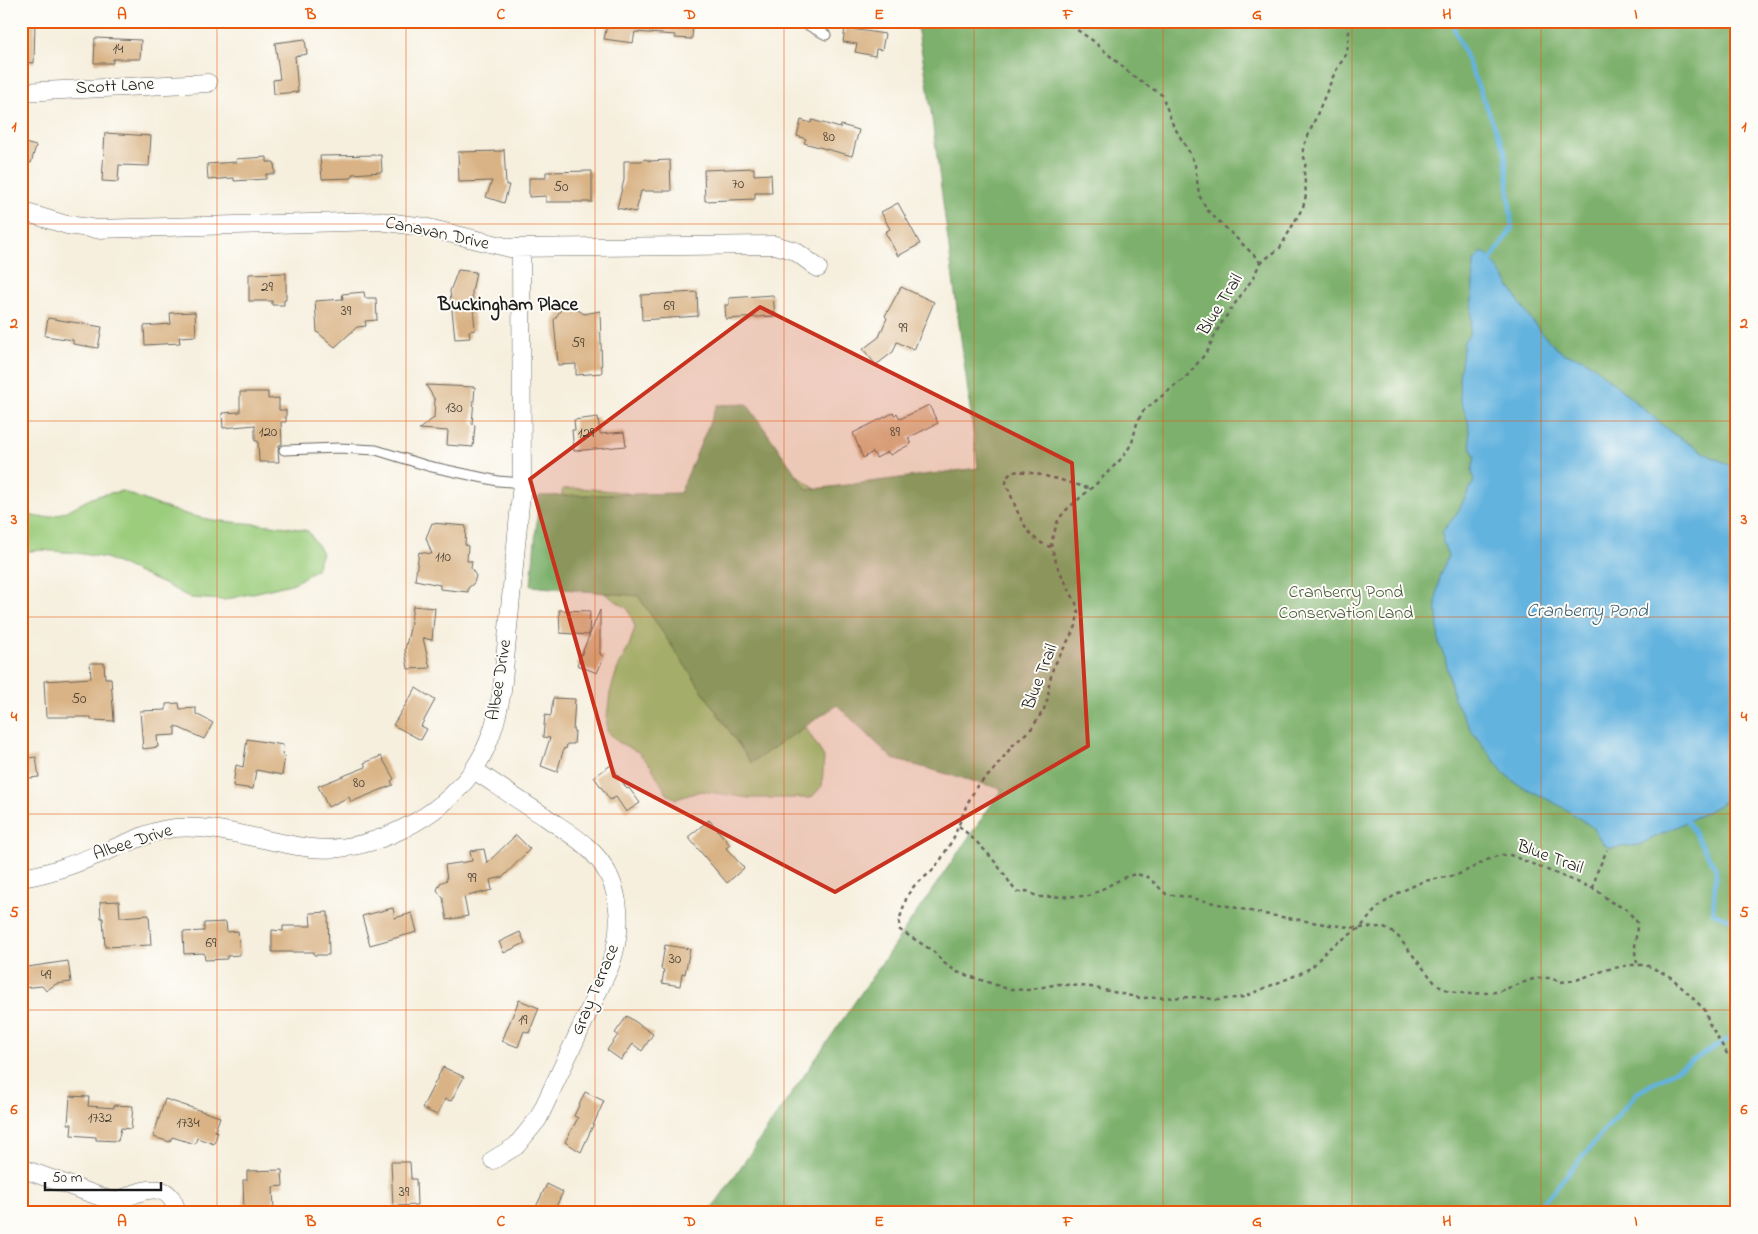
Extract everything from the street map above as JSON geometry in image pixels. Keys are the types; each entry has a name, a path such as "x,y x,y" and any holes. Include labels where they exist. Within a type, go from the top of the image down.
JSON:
{"street":[{"name":"Scott Lane","path":"21,92 208,82"},
{"name":"Canavan Drive","path":"21,211 68,225 97,229 379,221 424,228 499,246 521,248 775,245 795,251 818,268"},
{"name":"Albee Drive","path":"21,878 62,868 168,829 213,830 312,848 339,848 366,843 392,834 427,815 453,793 474,770 490,738 501,697 522,483 521,248"},
{"name":"Gray Terrace","path":"474,770 578,840 594,854 607,872 612,883 619,918 618,942 610,966 538,1119 516,1146 492,1160"},
{"path":"21,1168 118,1207 146,1189 156,1189 165,1193 171,1199 177,1213"}],"lane":[{"path":"800,21 826,35"},
{"path":"284,450 366,449 385,452 439,468 498,481 522,483"}],"path":[{"path":"957,24 964,21"},
{"path":"1049,21 1064,21"},
{"name":"Blue Trail","path":"1064,21 1092,40 1133,76 1162,95 1173,125 1192,155 1199,195 1207,210 1260,263 1253,278 1220,325 1206,353 1186,377 1143,411 1137,423 1134,437 1114,468 1064,511 1058,520 1051,543 1058,568 1076,603 1078,612 1076,626 1053,668 1048,698 1039,719 1013,745 992,772 977,786 967,804 954,837 932,871 914,886 907,896 899,921 900,930 933,951 944,963 957,972 1008,989 1028,990 1058,984 1091,987 1140,998 1200,997 1218,1000 1243,997 1300,974 1312,967 1328,949 1360,928 1378,907 1398,893 1424,881 1457,874 1500,855 1510,855 1593,888 1611,902 1626,909 1637,922 1635,958 1638,965"},
{"path":"1260,263 1280,248 1303,207 1306,195 1304,148 1335,72 1347,53 1350,21"},
{"path":"1052,548 1038,541 1027,530 1006,483 1007,477 1013,472 1020,472 1058,479 1091,489"},
{"path":"959,826 977,842 1017,892 1027,891 1038,896 1089,896 1125,876 1136,874 1148,877 1166,894 1299,920 1360,928 1382,927 1396,934 1435,983 1449,991 1469,994 1497,992 1536,978 1550,978 1561,982 1576,980 1610,969 1646,965 1671,977 1705,1010 1717,1038 1729,1056 1737,1057"},
{"path":"1593,888 1597,872 1607,850"}],"highlighted area":[{"path":"760,307 1072,463 1088,746 835,892 614,776 530,479"}],"green space":[{"name":"Cranberry Pond Conservation Land","path":"916,21 1737,21 1737,1213 709,1213 1002,789 893,759 837,705 751,763 638,596 531,586 539,496 680,493 717,405 747,404 807,490 978,468 927,81"},
{"path":"786,466 848,512 899,664 804,725 824,757 822,786 811,798 749,798 701,791 676,799 667,794 651,766 638,752 618,742 607,731 610,693 617,670 629,646 635,627 628,609 601,591 555,520 563,489 580,488 623,492 652,500 685,499"},
{"path":"122,491 158,505 208,519 264,524 308,531 322,553 316,569 295,583 224,600 191,598 106,558 40,550 21,552 21,507 29,514 37,517 47,517 66,511 95,497"}],"water":[{"name":"Cranberry Pond","path":"1480,253 1486,253 1496,265 1537,328 1559,350 1582,358 1591,364 1672,433 1710,456 1737,468 1737,794 1705,813 1639,845 1611,848 1603,844 1592,827 1562,807 1516,783 1504,773 1471,730 1454,699 1445,657 1439,645 1436,601 1439,577 1448,556 1442,532 1456,515 1474,481 1472,470 1475,456 1471,449 1468,421 1460,399 1459,379 1464,341 1469,335 1471,322 1474,261"}],"building":[{"path":"21,21 35,21 34,63 21,62"},
{"path":"608,21 693,22 692,39 675,38 675,35 635,32 633,43 604,39"},
{"path":"845,28 885,34 882,50 876,49 875,56 855,52 857,44 843,42"},
{"path":"95,38 141,40 140,59 113,59 113,63 94,63"},
{"path":"305,39 307,54 295,56 298,92 274,94 273,80 280,79 275,43"},
{"path":"801,120 811,123 812,120 840,128 841,125 859,130 852,156 804,143 806,139 797,136"},
{"path":"105,133 151,136 149,166 119,165 118,182 102,181"},
{"path":"21,142 36,146 31,163 21,160"},
{"path":"504,149 506,185 509,185 504,203 486,197 492,181 459,182 458,152 503,151"},
{"path":"381,155 382,172 352,174 352,178 322,179 320,156"},
{"path":"267,157 267,162 274,162 275,174 266,174 266,179 234,181 234,178 208,180 207,164 237,162 236,159"},
{"path":"645,159 650,161 670,160 671,191 641,191 636,212 617,208 624,180 624,161 641,161"},
{"path":"754,168 754,175 771,174 772,193 755,193 755,199 705,201 704,170"},
{"path":"592,171 592,202 546,202 546,196 529,197 529,178 546,178 546,172"},
{"path":"898,203 920,244 898,256 885,232 890,229 881,212"},
{"path":"458,270 476,272 472,292 475,330 469,331 470,338 455,339 450,291"},
{"path":"286,273 286,300 284,300 284,305 272,305 272,301 249,301 249,274"},
{"path":"901,287 934,302 914,350 897,342 893,352 876,365 863,349 879,337 887,318 885,316"},
{"path":"364,292 365,298 376,298 377,320 365,321 366,326 357,327 335,347 317,332 315,301 343,299 342,294"},
{"path":"697,292 698,316 642,320 641,295"},
{"path":"773,295 775,316 726,319 725,305 729,305 729,298"},
{"path":"566,302 584,314 600,311 602,373 576,375 576,364 558,365 554,320"},
{"path":"195,312 196,336 179,337 180,343 145,345 144,326 171,324 170,313"},
{"path":"48,318 102,327 98,348 73,344 73,340 45,336"},
{"path":"426,385 475,387 472,424 475,425 473,447 447,445 448,431 419,429 434,418 435,400"},
{"path":"240,392 268,392 268,399 279,398 279,410 286,410 286,422 281,422 282,444 279,445 278,450 279,462 259,462 258,441 255,441 255,425 223,428 222,413 240,412"},
{"path":"929,405 938,423 908,438 911,444 890,455 888,452 876,458 873,452 863,458 853,433 893,413 895,415 897,413 900,419"},
{"path":"598,417 600,434 624,432 626,446 574,451 572,430 575,430 574,420"},
{"path":"432,523 466,526 465,545 468,546 467,561 472,561 471,568 476,576 474,583 468,588 468,592 440,589 440,585 415,580 419,552 432,554 426,538"},
{"path":"413,606 435,608 432,640 423,638 430,668 408,669 405,650"},
{"path":"559,610 590,611 589,635 560,633"},
{"path":"600,610 600,654 604,657 597,673 577,665"},
{"path":"90,663 104,663 105,678 111,678 114,721 91,720 91,717 46,717 44,681 91,678"},
{"path":"416,688 435,700 421,726 427,729 421,740 393,725"},
{"path":"553,698 575,699 574,744 567,744 566,749 564,748 557,772 541,766 550,738 543,737 545,715 551,716"},
{"path":"179,703 180,709 196,708 196,714 213,723 204,739 175,726 175,735 157,736 158,747 143,749 140,711 166,710 166,704"},
{"path":"247,739 283,745 282,755 285,756 282,775 256,770 253,789 233,786 236,765 243,767"},
{"path":"381,756 394,779 391,781 393,785 351,802 349,797 328,807 318,786 366,767 364,763"},
{"path":"36,757 39,777 21,779 21,759"},
{"path":"611,765 627,789 629,788 640,803 626,812 616,797 610,800 594,777"},
{"path":"709,820 730,845 726,848 744,868 727,883 688,837"},
{"path":"516,835 530,849 503,877 490,880 492,890 464,897 468,916 447,920 443,898 437,890 440,883 447,880 445,865 472,861 470,851 484,849 487,863"},
{"path":"119,901 120,917 149,915 151,945 105,947 100,902"},
{"path":"393,908 395,918 412,913 417,932 370,945 362,916"},
{"path":"328,912 329,955 314,955 314,952 272,952 272,930 283,931 283,926 311,926 310,913"},
{"path":"226,922 227,932 238,931 240,955 227,956 227,959 205,960 204,953 184,954 183,932 204,931 204,923"},
{"path":"520,932 525,943 504,953 499,942"},
{"path":"665,945 690,949 685,974 682,973 680,986 662,983 664,970 661,969"},
{"path":"68,961 71,982 56,984 46,991 42,986 21,988 21,968"},
{"path":"519,1000 539,1008 529,1033 524,1031 518,1047 502,1041"},
{"path":"627,1016 653,1034 642,1051 633,1044 621,1060 607,1050 618,1035 615,1033"},
{"path":"443,1067 464,1077 451,1101 445,1099 437,1115 422,1108"},
{"path":"585,1092 604,1101 581,1152 565,1142 578,1118 574,1116"},
{"path":"70,1096 89,1097 88,1106 114,1108 114,1105 133,1106 131,1129 121,1128 118,1141 96,1140 96,1137 71,1135 72,1124 68,1124"},
{"path":"165,1099 220,1117 215,1131 218,1132 214,1144 197,1138 195,1144 172,1137 170,1142 153,1137"},
{"path":"391,1162 410,1162 411,1179 416,1179 417,1205 393,1206"},
{"path":"282,1170 283,1186 273,1187 274,1213 244,1213 243,1180 247,1180 247,1171"},
{"path":"547,1184 563,1192 553,1213 533,1213"}],"waterway":[{"path":"1451,21 1505,151 1512,228 1488,264"},
{"path":"1685,817 1716,869 1713,913 1737,922"},
{"path":"1534,1213 1637,1093 1737,1034"}],"district":[{"name":"Buckingham Place","path":"508,305"}]}
